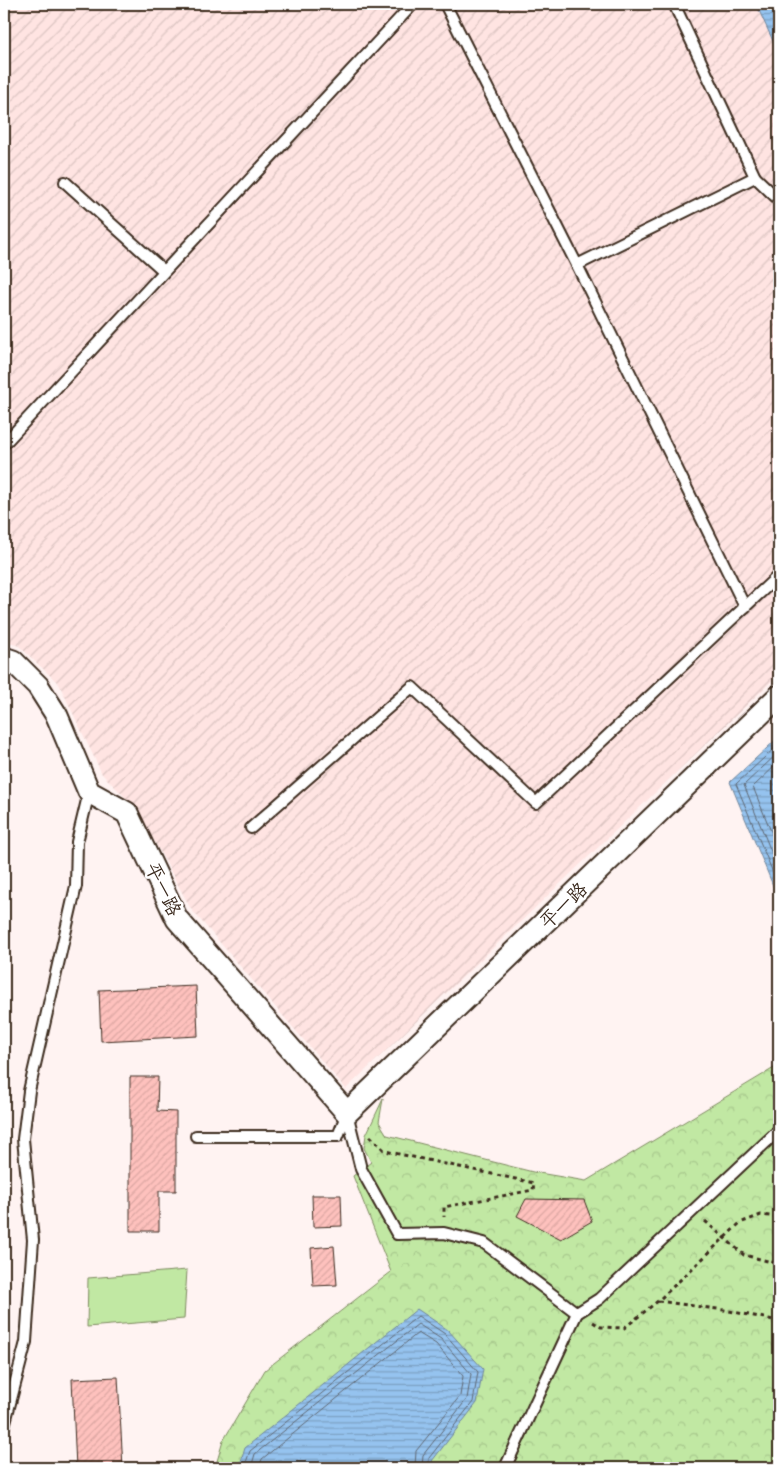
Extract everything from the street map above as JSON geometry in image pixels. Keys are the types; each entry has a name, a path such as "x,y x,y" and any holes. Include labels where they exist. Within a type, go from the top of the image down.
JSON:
{"street":[{"path":"4,658 13,661 38,686 57,716 89,792"},
{"name":"平一路","path":"89,792 127,814 178,919 347,1113 779,696"}],"lane":[{"path":"4,444 413,4"},
{"path":"445,4 745,607"},
{"path":"674,4 755,177 779,200"},
{"path":"577,266 755,177"},
{"path":"65,182 164,271"},
{"path":"251,828 412,687 536,803 779,575"},
{"path":"4,1426 26,1342 33,1240 23,1139 29,1091 76,886 77,842 89,792"},
{"path":"196,1136 338,1136 347,1113"},
{"path":"347,1113 361,1169 397,1234 444,1233 484,1243 578,1312"},
{"path":"505,1468 578,1312 599,1299 779,1130"}],"path":[{"path":"347,1113 385,1151 534,1183 533,1190 444,1207 444,1233"},
{"path":"694,1211 722,1238 744,1255 779,1264"},
{"path":"578,1312 601,1328 624,1328 658,1300 740,1222 761,1216 779,1217"},
{"path":"658,1300 779,1321"}],"shaded area":[{"path":"4,4 756,4 779,54 779,674 346,1089 191,909 137,809 102,774 59,684 19,646 4,641"}],"green space":[{"path":"779,1065 779,1468 215,1468 223,1441 265,1370 391,1272 353,1176 371,1162 364,1148 366,1135 383,1099 379,1122 387,1135 533,1172 586,1181"},
{"path":"187,1270 184,1319 87,1327 88,1278"}],"water":[{"path":"756,4 779,4 779,54"},
{"path":"779,737 779,900 730,782"},
{"path":"417,1309 448,1330 483,1369 477,1403 432,1461 434,1468 239,1468 245,1448"}],"building":[{"path":"196,986 198,1036 101,1041 99,990"},
{"path":"130,1077 158,1077 157,1111 176,1112 176,1191 159,1191 159,1231 130,1231"},
{"path":"312,1195 341,1195 342,1226 313,1227"},
{"path":"526,1199 584,1200 592,1221 561,1239 517,1216"},
{"path":"334,1246 337,1285 313,1286 311,1248"},
{"path":"118,1377 123,1468 76,1468 72,1379"}]}
